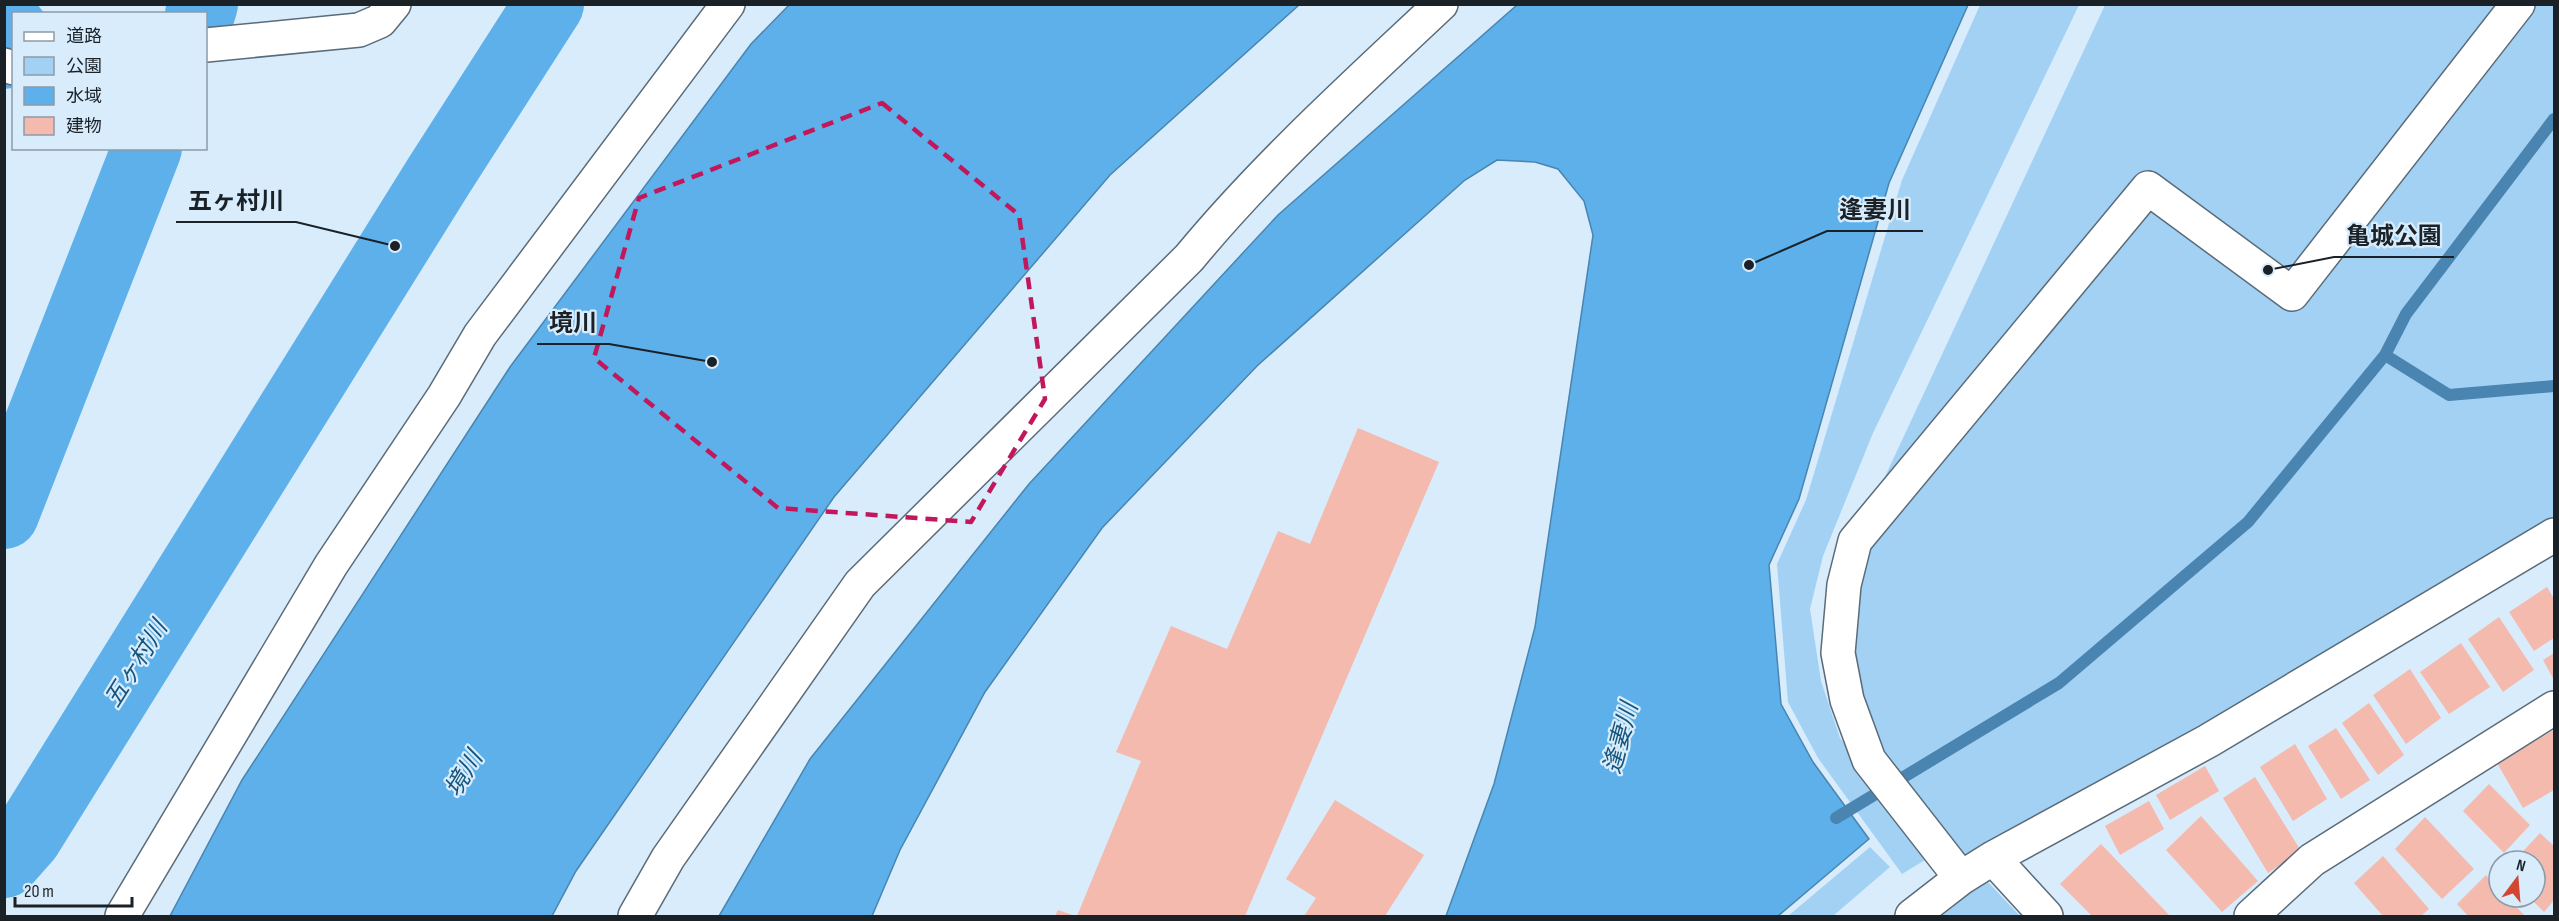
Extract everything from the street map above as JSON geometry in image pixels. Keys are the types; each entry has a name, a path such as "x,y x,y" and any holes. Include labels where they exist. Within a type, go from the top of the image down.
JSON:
{"street":[{"path":"207,45 359,30 380,21 394,4"},
{"path":"122,916 331,565 444,396 480,334 728,4"},
{"path":"635,916 668,858 860,584 1189,258 1219,222 1337,101 1441,4"},
{"path":"1961,878 1869,760 1847,700 1838,653 1844,585 1855,541 2148,188 2292,294 2518,4"},
{"path":"1912,916 1961,878 1993,858 2208,741 2554,535"},
{"path":"2251,916 2312,860 2554,708"},
{"path":"1993,858 2046,916"}],"highlighted area":[{"path":"882,103 1019,215 1045,399 971,522 778,508 594,358 639,198"}],"green space":[{"path":"1980,5 2079,5 1873,433 1823,556 1810,609 1821,681 1840,738 1930,857 1902,874 1818,758 1788,702 1777,564 1806,500 1902,180"},
{"path":"2105,5 2554,5 2554,535 1961,878 1857,731 1838,653 1855,541"},
{"path":"1870,847 1890,867 1833,916 1788,916"},
{"path":"1986,880 2020,916 1942,916"}],"water":[{"path":"790,4 1299,5 1110,175 834,497 576,871 552,916 170,916 242,780 510,367 751,44"},
{"path":"1517,5 1968,5 1889,183 1799,499 1769,565 1781,704 1813,762 1869,839 1778,916 1446,916 1494,784 1535,627 1593,235 1584,201 1558,169 1535,162 1497,160 1465,180 1257,366 1102,528 985,692 900,850 872,916 719,916 810,759 1029,484 1278,215"}],"building":[{"path":"1358,428 1439,462 1245,916 1077,916 1141,761 1116,752 1171,626 1227,649 1278,531 1310,544"},
{"path":"2547,587 2554,599 2554,638 2534,651 2509,612"},
{"path":"2499,617 2534,670 2503,692 2468,639"},
{"path":"2461,643 2490,687 2449,714 2420,672"},
{"path":"2554,653 2554,680 2543,660"},
{"path":"2410,669 2441,718 2406,744 2373,695"},
{"path":"2369,703 2404,755 2378,775 2342,723"},
{"path":"2336,728 2370,780 2341,799 2308,746"},
{"path":"2554,730 2554,790 2523,808 2497,763"},
{"path":"2295,744 2327,799 2293,821 2260,767"},
{"path":"2205,766 2219,791 2170,820 2156,795"},
{"path":"2255,777 2301,851 2268,873 2223,798"},
{"path":"2489,784 2530,825 2508,849 2500,849 2463,811"},
{"path":"1335,800 1424,855 1385,916 1304,916 1316,898 1286,879"},
{"path":"2149,801 2164,829 2120,855 2105,826"},
{"path":"2201,816 2258,881 2222,912 2166,850"},
{"path":"2425,817 2474,869 2442,899 2395,849"},
{"path":"2540,833 2554,846 2554,900 2547,908 2547,849 2525,849"},
{"path":"2101,844 2170,916 2092,916 2060,884"},
{"path":"2383,856 2429,909 2421,916 2383,916 2354,883"},
{"path":"2486,875 2487,909 2518,909 2525,916 2468,916 2457,904"},
{"path":"1058,910 1075,916 1055,916"}],"waterway":[{"path":"201,12 203,4"},
{"name":"五ヶ村川","path":"4,863 27,837 438,177 549,4"},
{"path":"4,54 12,36"},
{"path":"1836,818 2059,683 2248,522 2385,355 2406,314 2554,119"},
{"path":"4,514 146,150"},
{"path":"2385,355 2449,395 2554,386"}],"place":[{"name":"五ヶ村川","path":"395,246"},
{"name":"逢妻川","path":"1749,265"},
{"name":"亀城公園","path":"2268,270"},
{"name":"境川","path":"712,362"}]}
